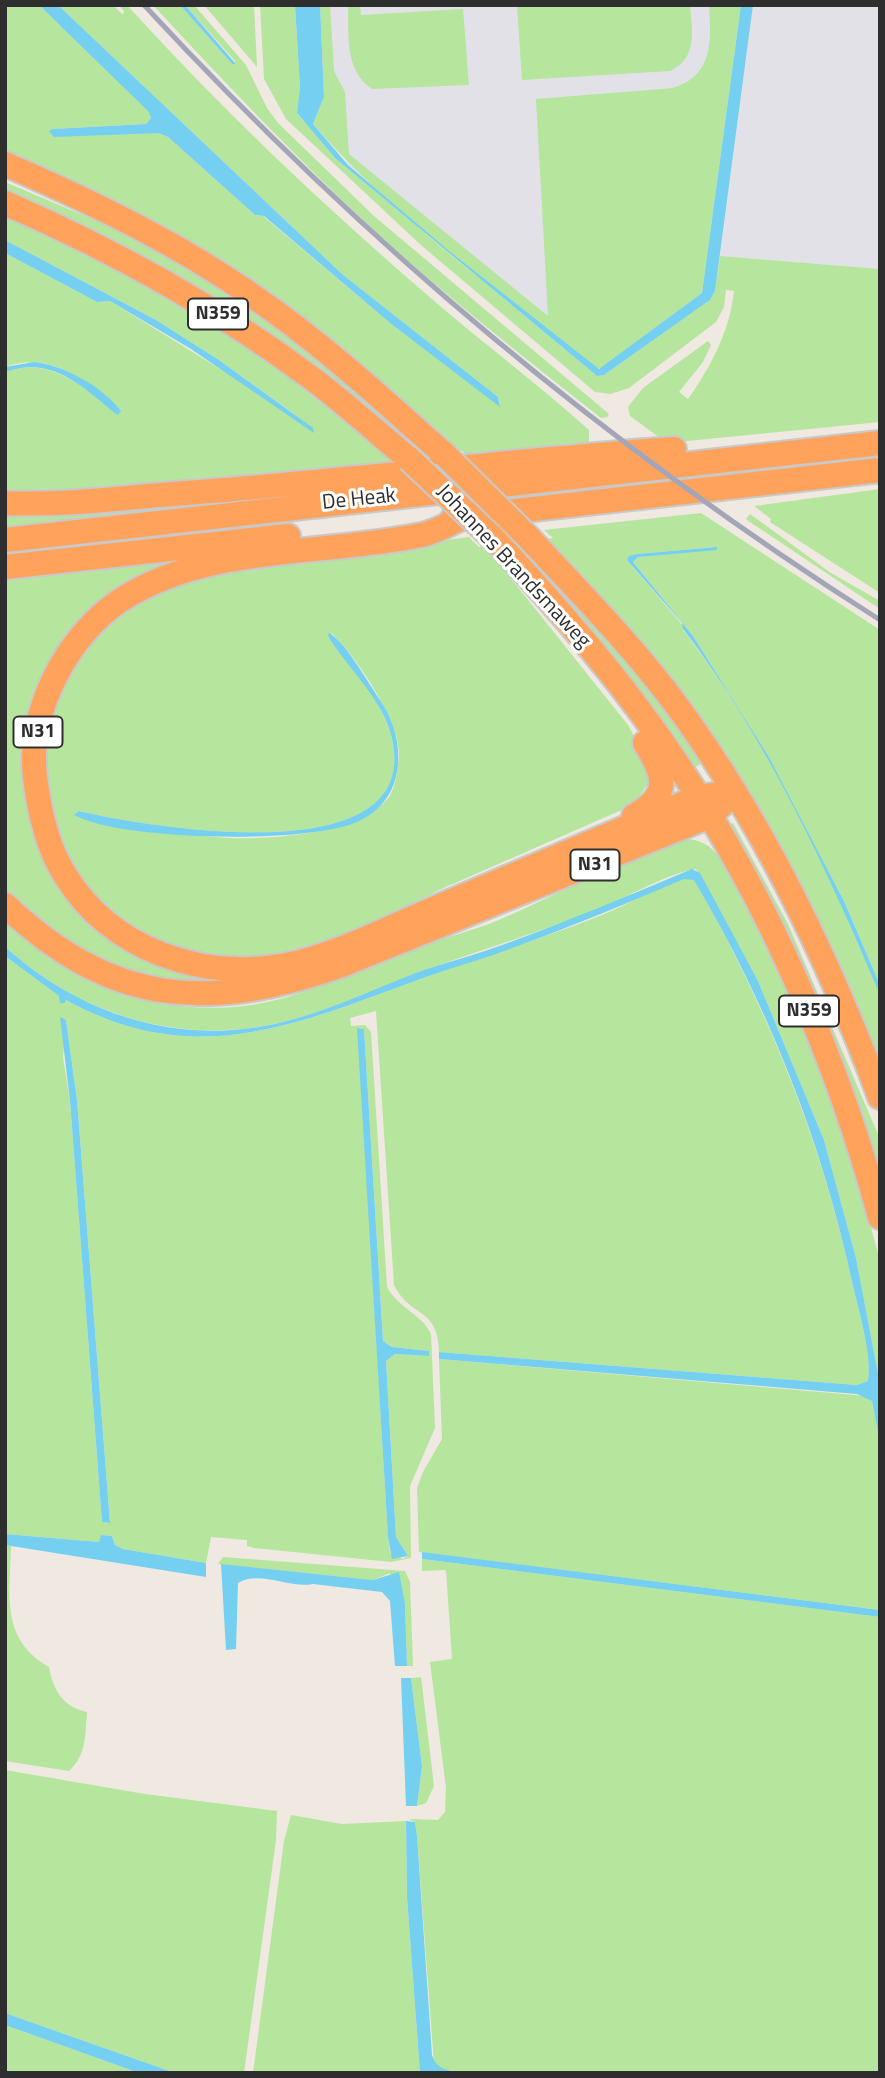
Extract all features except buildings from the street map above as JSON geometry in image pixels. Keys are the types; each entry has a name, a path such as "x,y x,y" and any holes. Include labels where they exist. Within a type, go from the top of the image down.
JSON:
{"highway":[{"name":"Johannes Brandsmaweg","path":"5,164 132,223 257,299 333,357 445,455 529,538 614,630 679,708 735,792 787,883 820,950 880,1097"},
{"name":"Johannes Brandsmaweg","path":"5,203 109,251 234,324 312,378 409,459 496,541 581,635 629,697 704,807 782,949 824,1046 880,1217"},
{"name":"De Heak","path":"5,540 880,443"},
{"path":"5,503 68,504 308,484 545,458 719,446 759,456"},
{"name":"De Heak","path":"5,567 880,470"},
{"name":"N31","path":"465,516 424,535 242,559 184,572 120,601 93,624 59,670 47,698 34,768 38,804 49,840 64,874 103,919 128,938 157,953 190,965 254,969 287,965 313,957 606,836 704,807"},
{"name":"N31","path":"606,836 620,823 651,805 662,786 658,765 635,728 629,697"},
{"path":"704,807 735,792"},
{"name":"N31","path":"5,905 71,957 127,984 192,994 257,990 317,974 480,912 704,807"}],"shaded area":[{"path":"320,5 741,5 601,368 348,165 324,97"},
{"path":"753,5 880,5 880,269 720,256"}],"green space":[{"path":"5,5 39,5 150,112 151,118 146,124 53,129 159,133 168,137 255,215 263,216 390,323 500,406 498,397 342,274 58,5 113,5 123,15 124,11 119,5 127,5 237,120 353,230 589,430 589,446 471,459 461,450 456,451 366,372 5,153"},
{"path":"153,5 180,5 233,65 235,61 185,5 194,5 246,65 267,108 278,123 374,216 609,414 607,417 601,418 515,350 376,232 262,121"},
{"path":"204,5 254,5 257,67"},
{"path":"260,5 295,5 300,87 297,113 335,158 597,376 604,375 710,300 715,291 720,256 880,269 880,422 667,443 630,416 628,407 643,388 708,341 711,345 703,362 679,392 688,399 724,334 734,291 726,290 724,307 716,322 629,388 610,394 595,392 422,246 286,119 264,79"},
{"path":"320,5 330,5 334,71 345,92 349,154 548,316 536,99 673,88 696,75 703,66 709,44 709,5 741,5 702,293 601,368 595,368 412,222 344,158 313,124 324,97"},
{"path":"348,5 360,5 361,15 463,9 469,85 372,89 363,81 352,62"},
{"path":"690,5 692,34 689,52 679,66 670,71 522,80 517,7"},
{"path":"5,182 125,233 197,271 304,346 432,456 422,457 5,192"},
{"path":"5,213 144,282 257,353 391,458 388,459 397,468 47,494 5,490 5,372 22,368 52,371 120,409 81,379 53,366 22,363 5,367 5,253 97,302 110,301 301,419 219,360 156,320 5,240"},
{"path":"880,489 880,593 770,522 771,519 754,506"},
{"path":"254,499 5,527 5,514"},
{"path":"701,513 880,630 880,985 844,901 769,757 693,636 633,562 638,557 717,547 637,554 627,560 685,628 683,630 734,702 779,778 820,857 876,982 881,1005 880,1066 838,962 797,878 546,539 553,538 544,530"},
{"path":"750,514 831,573 880,601 880,609 750,522 746,519"},
{"path":"469,537 479,547 485,546 628,725 647,760 647,785 633,805 439,890 347,937 271,960 216,960 148,940 95,902 63,855 43,792 46,726 73,659 123,607 198,573","holes":["331,633 375,690 398,742 399,761 393,788 389,797 376,809 359,819 338,826 268,838 191,834 76,816 79,811 161,826 273,832 325,826 366,810 390,782 392,739 382,712 366,684"]},
{"path":"518,539 648,684 704,762 691,770 508,540"},
{"path":"200,556 200,560 157,573 125,589 101,608 80,630 54,667 38,708 30,750 31,793 40,835 58,874 84,909 118,939 144,955 171,967 215,976 284,971 362,945 667,816 670,822 345,958 286,977 242,985 199,987 157,982 117,970 78,952 41,927 5,896 5,580"},
{"path":"733,823 788,924 880,1139 880,1181 726,826"},
{"path":"688,839 707,845 728,870 800,1017 853,1161 880,1261 880,1384 856,1258 824,1140 758,981 696,869 644,887 572,919 423,971 322,1011 258,1027 189,1029 123,1016 91,1004 61,988 5,947 5,922 34,947 66,967 135,997 171,1005 208,1008 246,1006 299,994 397,954 495,922 663,846"},
{"path":"689,877 695,880 746,978 789,1077 808,1127 840,1231 864,1334 868,1381 857,1385 439,1352 434,1327 401,1296 394,1285 376,1011 350,1018 351,1026 365,1025 371,1032 387,1287 398,1301 422,1321 431,1334 435,1428 410,1486 411,1558 391,1562 254,1548 247,1546 247,1540 211,1537 206,1563 123,1549 115,1545 112,1536 102,1535 99,1542 5,1534 5,956 65,1003 66,1000 114,1022 160,1033 204,1036 248,1033 335,1010 555,933","holes":["66,1020 77,1100 110,1523 102,1522 70,1101 63,1058","358,1028 364,1029 383,1341 392,1347 429,1351 429,1356 395,1354 386,1361 396,1537 408,1556 403,1559 390,1553 388,1537"]},
{"path":"439,1359 866,1396 872,1401 880,1443 880,1610 419,1552 417,1488 442,1439"},
{"path":"5,1545 11,1546 10,1598 15,1629 33,1656 49,1667 56,1690 65,1702 87,1712 82,1751 69,1771 5,1761"},
{"path":"223,1557 405,1571 410,1582 413,1666 407,1666 405,1603 390,1573 373,1580 218,1564"},
{"path":"422,1559 880,1617 880,2073 465,2073 442,2069 434,2064 417,1836 415,1822 409,1819 438,1820 445,1812 446,1788 430,1662 452,1659 446,1570 422,1571"},
{"path":"421,1677 434,1786 426,1803 417,1806 422,1766 411,1678"},
{"path":"5,1770 145,1794 277,1811 276,1840 244,2073 175,2073 5,2013"},
{"path":"291,1815 342,1824 406,1821 407,1897 420,2073 253,2073 284,1841"},
{"path":"5,2025 139,2073 5,2073"}],"water":[{"path":"39,5 58,5 342,274 498,397 500,407 390,323 264,216 255,215 168,137 159,133 54,137 49,131 53,129 146,124 151,118 149,112"},
{"path":"180,5 185,5 235,63 233,65"},
{"path":"295,5 320,5 324,97 313,124 348,165 449,251 599,369 702,293 741,5 753,5 715,291 710,300 604,375 597,376 335,158 297,113 300,87"},
{"path":"5,240 156,320 219,360 313,428 314,433 191,349 110,301 97,302 5,253"},
{"path":"34,362 70,372 104,394 121,411 118,415 78,384 51,370 37,367 5,372 5,367"},
{"path":"717,547 717,550 638,557 633,562 693,636 769,757 844,901 880,985 880,995 817,853 742,715 683,629 682,623 627,560 629,556 637,554"},
{"path":"329,633 349,653 363,674 389,716 395,733 398,768 394,784 386,799 374,812 357,822 332,829 298,834 215,837 131,830 98,824 74,815 79,811 161,826 273,832 325,826 366,810 390,782 392,739 374,698 336,648 328,636"},
{"path":"692,869 700,873 758,981 824,1140 856,1258 880,1384 880,1443 872,1401 857,1394 439,1359 439,1352 857,1385 868,1381 867,1346 826,1179 809,1128 769,1026 694,880 684,879 529,942 335,1010 248,1033 204,1036 160,1033 114,1022 66,1000 65,1003 60,1003 59,996 5,956 5,947 61,988 123,1016 189,1030 259,1027 322,1010 424,970 505,944"},
{"path":"60,1017 66,1020 77,1100 110,1523 102,1522 70,1101"},
{"path":"357,1028 364,1029 383,1341 392,1347 429,1351 429,1356 395,1354 386,1361 396,1537 408,1556 392,1559 388,1537"},
{"path":"5,1534 99,1542 101,1535 112,1536 115,1545 123,1549 206,1563 206,1577 5,1545"},
{"path":"422,1552 880,1610 880,1617 422,1559"},
{"path":"221,1564 373,1580 399,1572 405,1604 407,1666 395,1666 390,1601 382,1592 256,1578 238,1583 236,1649 226,1650"},
{"path":"401,1678 411,1678 422,1766 417,1806 406,1806"},
{"path":"406,1821 415,1822 417,1836 432,2055 440,2067 464,2073 420,2073 407,1897"},
{"path":"5,2013 175,2073 139,2073 5,2025"}],"railway":[{"path":"144,5 228,93 314,177 401,258 492,336 585,412 680,484 880,620"}]}
